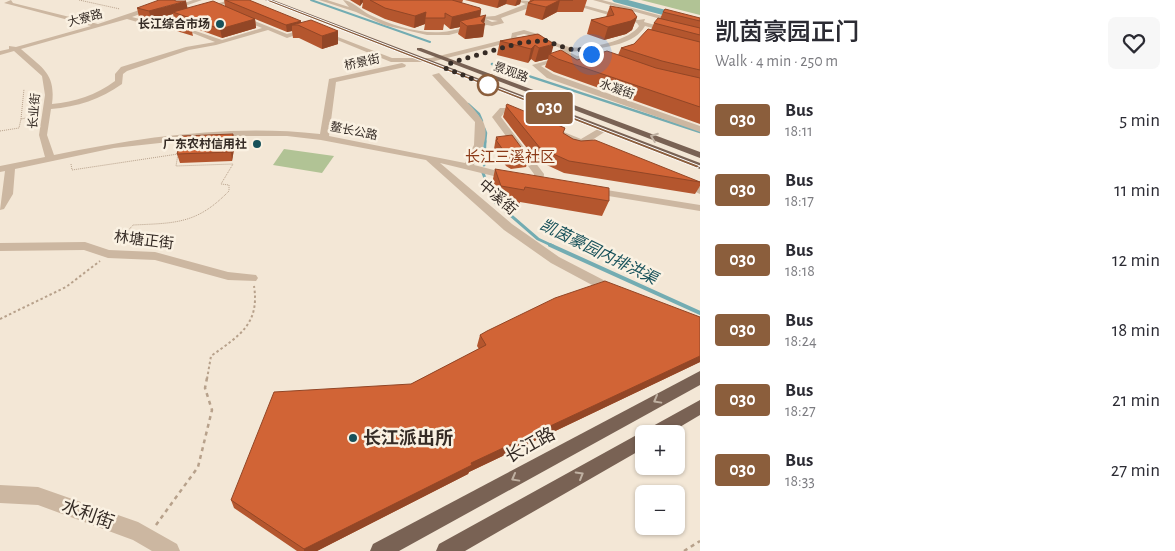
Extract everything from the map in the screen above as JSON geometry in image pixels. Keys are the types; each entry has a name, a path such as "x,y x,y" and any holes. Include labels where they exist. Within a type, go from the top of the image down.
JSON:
{"main road":[{"name":"景观路","path":"268,0 700,166"},
{"name":"景观路","path":"286,0 700,155"},
{"name":"长江路","path":"380,551 700,377"},
{"path":"668,425 700,407"},
{"path":"446,551 635,444"}],"street":[{"path":"179,6 200,0"},
{"path":"151,24 236,0"},
{"path":"322,0 405,29 435,34 486,20 498,21 536,35 582,58 591,56 600,59"},
{"path":"346,0 350,7 364,14"},
{"path":"517,0 532,4"},
{"path":"498,21 532,4 561,0 700,39"},
{"path":"596,0 700,28"},
{"name":"大寮路","path":"0,53 95,27 171,1"},
{"path":"171,1 194,12"},
{"path":"11,2 7,3 95,27"},
{"path":"215,6 224,10"},
{"path":"5,7 46,18 95,27"},
{"path":"137,13 222,42"},
{"path":"233,13 287,36 329,23"},
{"path":"477,15 486,20"},
{"path":"639,22 654,16"},
{"path":"126,17 214,44"},
{"path":"635,35 642,26 639,22"},
{"path":"304,25 391,60 424,60 515,39 528,42"},
{"path":"47,111 88,100 109,90 119,82 119,74 124,69 188,48 222,42 268,28"},
{"path":"515,39 514,34 524,32"},
{"path":"569,52 597,47 635,35 643,37"},
{"path":"445,68 453,62 541,39"},
{"path":"0,45 14,48"},
{"name":"长业街","path":"14,48 46,75 49,95 43,135 50,158"},
{"path":"580,49 588,51 591,56"},
{"name":"水凝街","path":"569,52 536,65 550,76 700,129"},
{"name":"桥景街","path":"324,138 332,80 424,60"},
{"path":"436,75 480,121 481,143 468,166"},
{"name":"鳌长公路","path":"5,168 114,145 224,133 287,133 324,138 428,158 534,182 539,174 496,117 503,110 530,121"},
{"path":"547,128 600,149"},
{"path":"582,142 603,129"},
{"name":"中溪街","path":"428,158 508,227 555,260 600,285 624,295"},
{"path":"0,207 8,194 5,168"},
{"path":"669,177 700,191"},
{"path":"586,190 700,208"},
{"name":"林塘正街","path":"0,247 85,246 108,254 155,256 228,276 252,278"},
{"name":"水利街","path":"0,494 38,496 138,532 170,551"}],"path":[{"path":"79,0 137,13"},
{"path":"0,131 19,128 24,90"},
{"path":"21,119 47,111"},
{"path":"0,318 42,300 85,277 133,225 179,223 194,218 219,202 229,190 229,185 221,184 233,164 176,166 178,154 72,170 71,154"},
{"path":"147,537 198,467 212,410 206,388 212,356 240,335 253,320 257,307 252,278"},
{"path":"684,551 700,540"}],"green space":[{"path":"641,0 700,0 700,15"},
{"path":"284,149 334,156 322,173 273,165"}],"building":[{"path":"159,0 186,1 149,11 137,8"},
{"path":"225,0 249,0 301,21 286,25"},
{"path":"370,0 452,0 480,8 481,10 452,17 445,13 445,18 425,18 426,12 415,16 385,8"},
{"path":"534,0 560,0 546,7 528,3"},
{"path":"213,1 255,19 220,29 173,12"},
{"path":"610,6 632,10 637,17 631,21 608,27 591,20 614,15"},
{"path":"665,9 700,18 700,21 663,12"},
{"path":"486,15 481,21 485,24 467,26 460,21"},
{"path":"161,16 191,27 158,17"},
{"path":"658,18 700,28 700,35 654,23"},
{"path":"311,20 338,31 322,36 298,25 292,25"},
{"path":"648,29 700,42 700,70 662,61 621,48 634,44"},
{"path":"538,34 554,44 539,48 535,45 531,49 500,41"},
{"path":"561,50 577,60 607,51 656,68 700,78 700,107 558,59 549,54"},
{"path":"507,104 565,128 563,133 573,139 581,141 595,140 700,182 569,161 540,148 506,106"},
{"path":"233,134 231,152 177,154 182,136"},
{"path":"512,135 529,158 513,160 508,157 496,140 498,139 496,137"},
{"path":"495,169 609,188 609,201 525,187 524,190 501,186"},
{"path":"605,281 700,317 700,356 471,463 472,465 304,549 231,500 274,392 411,384 486,345 480,335 487,331 555,298"}],"waterway":[{"path":"311,0 430,42"},
{"path":"617,0 700,22"},
{"path":"492,64 700,132"},
{"name":"凯茵豪园内排洪渠","path":"468,104 479,114 482,121"},
{"name":"凯茵豪园内排洪渠","path":"484,128 486,133 485,143"},
{"name":"凯茵豪园内排洪渠","path":"484,165 485,141"},
{"name":"凯茵豪园内排洪渠","path":"483,173 494,201 538,239 553,246"},
{"name":"凯茵豪园内排洪渠","path":"550,245 700,313"}],"bus line":[{"name":"030","path":"268,0 700,166"}],"place":[{"name":"长江综合市场","path":"220,24"},
{"name":"广东农村信用社","path":"257,144"},
{"name":"长江派出所","path":"353,438"}],"district":[{"name":"长江三溪社区","path":"510,157"}],"route":[{"path":"488,85 445,68 453,62 523,42 536,42 541,39 569,49 585,50 591,54"}]}
